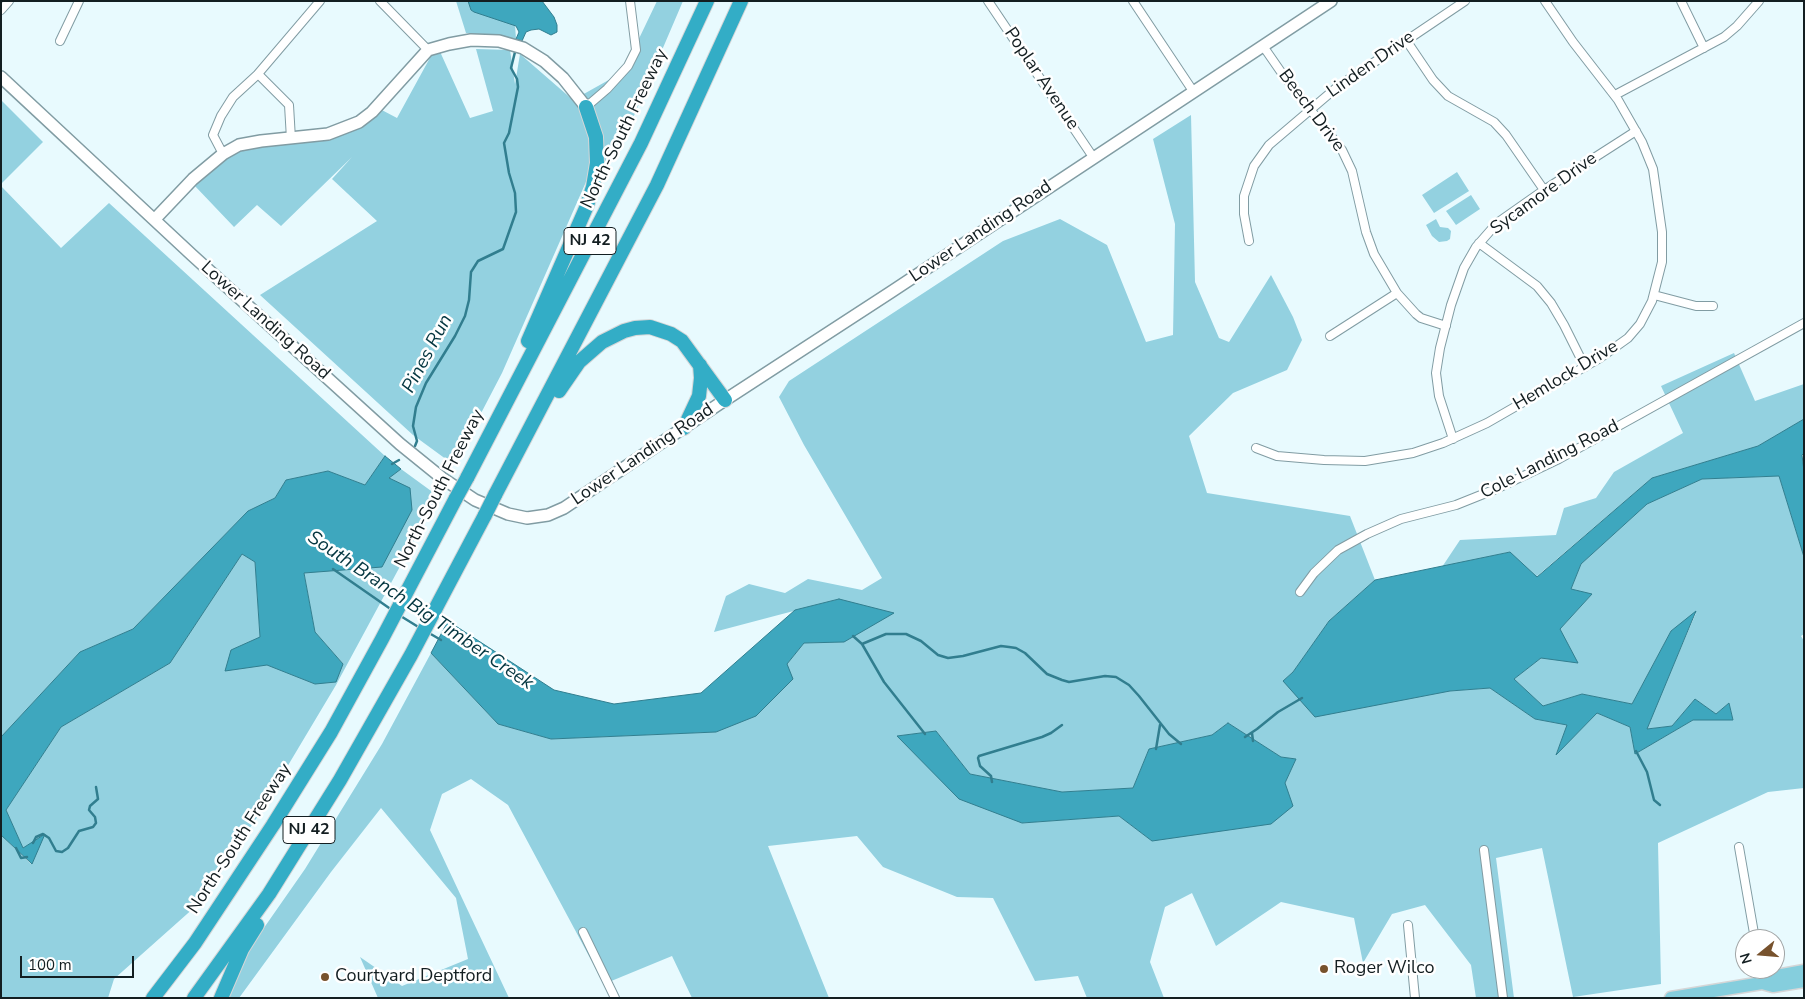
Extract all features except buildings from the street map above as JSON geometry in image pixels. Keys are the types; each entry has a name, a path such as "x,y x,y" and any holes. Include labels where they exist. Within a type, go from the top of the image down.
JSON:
{"highway":[{"name":"North-South Freeway","path":"153,998 195,943 273,825 331,732 410,587 641,143 707,1"},
{"name":"NJ 42","path":"194,998 269,894 340,780 411,655 657,185 741,1"},
{"path":"502,410 521,356 559,273 591,194 596,172 597,146 595,129 586,107"},
{"path":"538,413 558,394 568,376 585,355 606,340 635,328 650,328 671,334 686,346 725,400"},
{"path":"684,428 699,396 700,364"},
{"path":"221,998 242,949 260,920 269,894"}],"main road":[{"name":"Lower Landing Road","path":"1,77 400,444 442,478 475,500 508,514 527,518 558,512 1331,1"},
{"path":"155,219 193,179 222,154 239,145 328,134 359,122 383,100 428,50 471,40 499,41 517,46 544,62 563,78 586,107"},
{"path":"1762,983 1771,977 1804,971"},
{"path":"1671,998 1762,983 1774,986 1804,981"}],"street":[{"path":"60,41 79,1"},
{"path":"222,154 213,135 220,116 233,98 258,74 320,1"},
{"path":"380,1 428,50"},
{"path":"586,107 607,89 628,66 636,50 630,1"},
{"name":"Poplar Avenue","path":"988,1 1093,157"},
{"path":"1133,1 1193,91"},
{"name":"Linden Drive","path":"1250,241 1244,214 1244,196 1254,166 1269,145 1336,88 1465,1"},
{"name":"Hemlock Drive","path":"1256,448 1277,456 1324,460 1365,461 1413,453 1453,439 1487,423 1585,367 1628,338 1640,324 1654,295 1662,262 1662,232 1653,169 1636,131 1614,95 1573,42 1545,1"},
{"path":"1681,1 1704,48"},
{"path":"1614,95 1724,37 1760,1"},
{"path":"1,10 8,2"},
{"path":"1406,40 1433,80 1448,96 1494,122 1518,152 1544,190"},
{"name":"Beech Drive","path":"1263,46 1346,157 1352,171 1366,232 1374,254 1397,293 1421,318 1446,326"},
{"path":"258,74 289,105 291,138"},
{"name":"Sycamore Drive","path":"1446,326 1464,268 1479,243 1497,223 1544,190 1636,131"},
{"path":"1479,243 1537,286 1551,303 1585,367"},
{"path":"1330,336 1397,293"},
{"path":"1654,295 1696,306 1713,306"},
{"name":"Cole Landing Road","path":"1300,592 1314,573 1338,550 1367,534 1401,519 1456,505 1496,489 1558,459 1804,323"},
{"path":"1446,326 1436,373 1439,396 1453,439"},
{"path":"1739,847 1753,929"},
{"path":"1484,850 1503,998"},
{"path":"1408,925 1415,998"},
{"path":"583,932 615,998"},
{"path":"1761,979 1762,983"}],"shaded area":[{"path":"456,1 469,1 471,10 515,25 516,39 466,33"},
{"path":"468,1 542,1 554,17 557,32 551,35 539,29 531,30 526,32 522,41 516,39 519,32 516,26 474,12 471,10"},
{"path":"657,1 683,1 630,125 607,170 593,166 502,373 454,465 413,435 260,295 377,221 332,179 352,157 281,226 257,205 234,227 194,185 223,154 328,134 378,108 397,118 437,45 470,118 493,111 476,49 510,50 515,84 520,54 573,100 623,72"},
{"path":"1,100 43,142 1,184"},
{"path":"1191,115 1195,282 1219,338 1229,342 1271,275 1293,317 1302,340 1287,370 1233,393 1189,436 1207,493 1350,516 1375,580 1329,621 1293,672 1283,681 1450,691 1490,688 1535,719 1568,725 1556,754 1597,713 1630,727 1635,754 1693,720 1733,720 1729,703 1716,714 1695,699 1672,726 1646,729 1696,613 1671,631 1632,704 1582,694 1543,706 1514,679 1541,658 1560,629 1591,595 1571,589 1581,564 1647,504 1702,479 1779,476 1804,557 1804,634 1801,636 1804,641 1804,788 1768,792 1658,843 1661,984 1573,997 1542,848 1496,858 1514,998 1476,998 1471,965 1425,905 1392,914 1363,963 1354,918 1281,902 1216,946 1192,893 1165,907 1150,962 1164,998 1087,998 1078,976 1035,981 993,898 957,897 883,867 857,836 768,846 829,998 692,998 672,956 604,984 508,805 471,779 442,794 430,830 509,998 378,998 360,957 402,986 468,959 456,898 381,808 331,872 239,998 215,998 305,869 382,744 431,653 498,724 551,739 716,732 787,664 804,643 844,642 839,599 714,632 726,596 749,584 785,593 808,579 862,590 882,578 804,445 779,397 789,381 1003,241 1060,219 1107,245 1146,342 1173,335 1175,224 1153,139","holes":["1228,723 1281,757 1296,759 1285,783 1152,841 1119,816 1022,823 897,736 936,731 970,774 1061,792 1133,788 1149,749 1212,735"]},
{"path":"1457,172 1469,191 1434,213 1422,195"},
{"path":"1,186 61,248 109,203 385,456 365,485 328,471 286,480 275,498 248,511 133,629 80,652 1,737"},
{"path":"1471,195 1480,209 1456,225 1446,211"},
{"path":"1436,219 1440,227 1448,228 1451,231 1450,239 1447,241 1439,242 1432,236 1426,225"},
{"path":"1734,353 1755,401 1804,384 1804,419 1758,446 1652,478 1536,577 1509,552 1442,567 1460,540 1556,535 1564,508 1596,498 1614,472 1683,433 1661,386"},
{"path":"1804,419 1804,453 1802,455 1804,471 1804,557 1779,476 1702,479 1647,504 1581,564 1571,589 1592,594 1560,629 1578,663 1541,658 1514,679 1543,706 1582,694 1632,704 1671,631 1696,611 1647,729 1672,726 1695,699 1716,714 1729,703 1733,720 1693,720 1635,754 1630,727 1597,713 1556,755 1567,725 1535,719 1490,688 1450,691 1315,717 1283,681 1293,672 1329,621 1375,580 1510,552 1537,577 1652,478 1758,446"},
{"path":"385,456 401,469 389,478 410,488 412,510 382,567 304,573 315,632 343,664 336,682 315,684 267,665 225,671 231,650 260,637 255,562 242,554 170,663 61,727 6,810 23,848 45,834 32,864 1,835 1,737 80,652 133,629 248,511 275,498 286,480 328,471 365,485"},
{"path":"401,469 438,496 336,685 256,819 196,906 114,979 108,998 1,998 1,835 31,864 44,835 23,848 6,810 61,727 170,663 242,554 255,562 260,638 231,650 315,684 343,664 315,632 304,572 388,478"},
{"path":"839,599 894,613 844,642 804,643 787,664 793,679 756,716 716,732 551,739 498,724 431,653 448,621 554,690 614,704 701,693 795,610"},
{"path":"1228,723 1281,757 1296,759 1285,783 1293,806 1271,824 1152,841 1119,816 1022,823 959,799 897,736 936,731 970,774 1062,792 1133,788 1149,749 1212,735"}],"waterway":[{"name":"Pines Run","path":"415,446 417,441 413,426 416,407 426,383 465,316 469,300 471,272 478,261 503,249 516,212 515,193 509,173 504,143 509,133 518,87 517,79 511,68 516,48"},
{"name":"Pines Run","path":"392,464 399,460"},
{"name":"South Branch Big Timber Creek","path":"333,569 392,610"},
{"name":"South Branch Big Timber Creek","path":"399,615 420,628"},
{"name":"South Branch Big Timber Creek","path":"429,633 441,640"},
{"path":"862,644 886,634 906,634 921,641 938,655 948,658 1001,646 1009,647 1016,648 1025,653 1047,674 1069,682 1105,676 1116,677 1129,685 1169,734 1181,744"},
{"name":"South Branch Big Timber Creek","path":"853,636 862,644 884,682 925,734"},
{"name":"South Branch Big Timber Creek","path":"1245,737 1278,712 1302,698"},
{"path":"992,782 991,776 980,766 979,756 1042,737 1062,725"},
{"path":"1156,749 1160,725"},
{"name":"South Branch Big Timber Creek","path":"1252,733 1253,741"},
{"path":"1636,751 1647,772 1654,800 1660,805"},
{"path":"33,843 36,837 43,834 49,838 56,851 62,852 68,848 79,831 93,827 96,823 95,817 89,810 90,806 98,799 96,787"},
{"path":"16,848 21,858 27,857"}],"place":[{"name":"Roger Wilco","path":"1324,969"},
{"name":"Courtyard Deptford","path":"325,977"}]}
